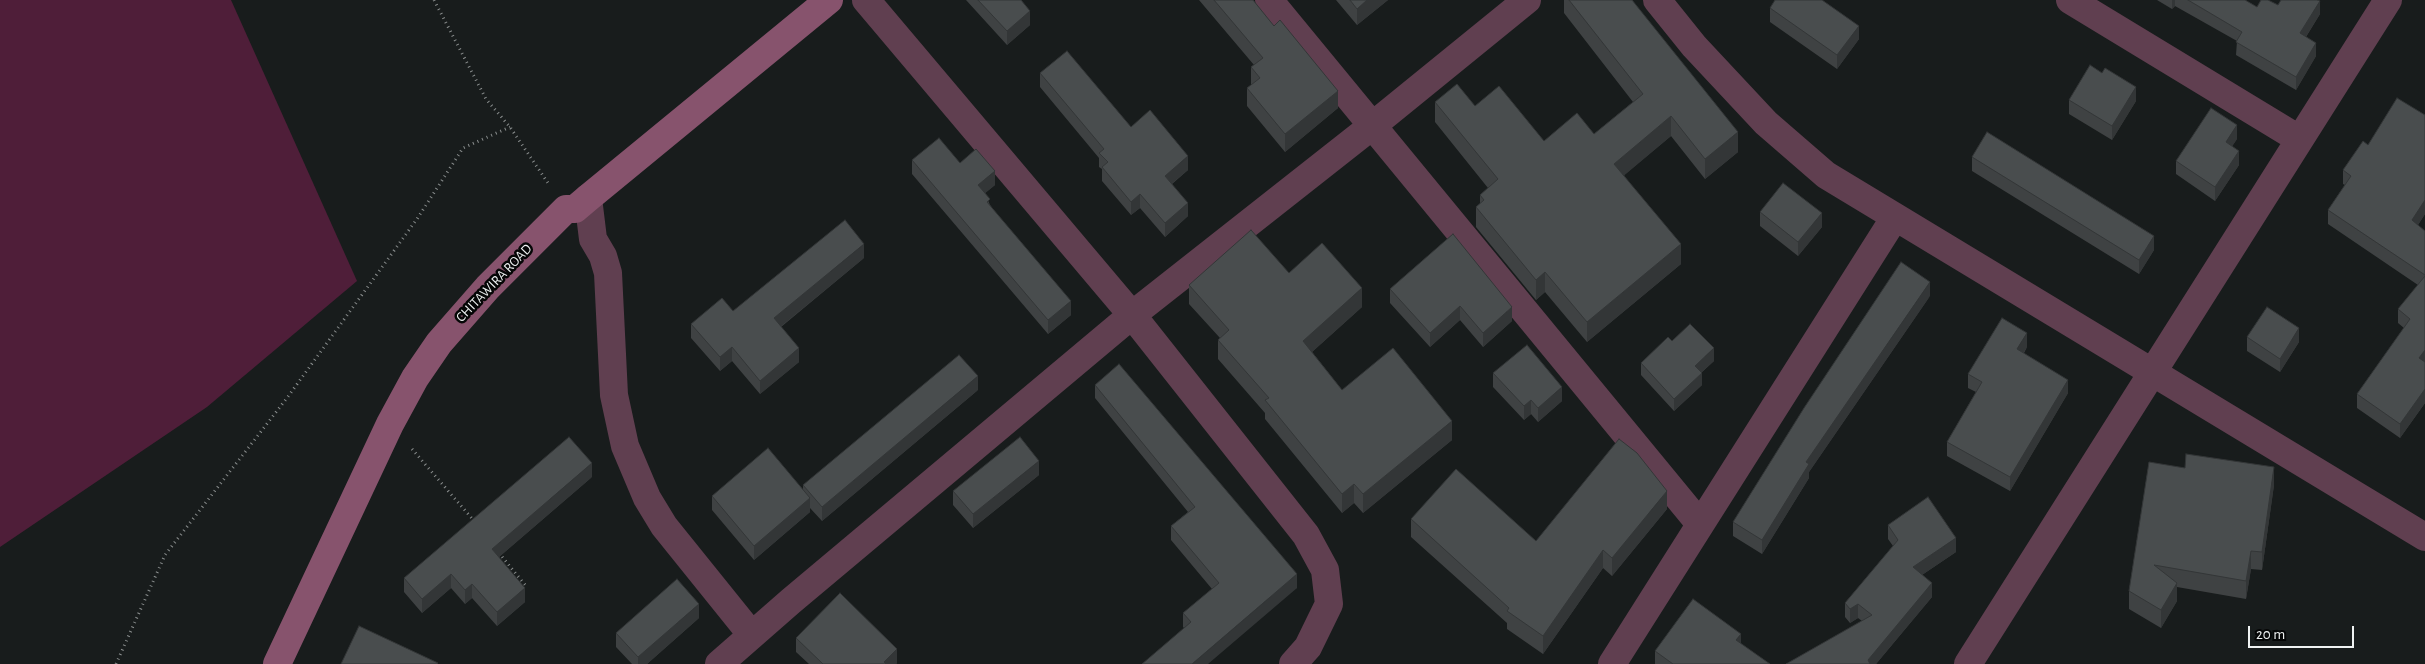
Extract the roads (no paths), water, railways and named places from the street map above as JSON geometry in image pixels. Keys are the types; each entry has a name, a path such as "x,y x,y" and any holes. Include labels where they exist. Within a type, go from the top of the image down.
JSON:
{"street":[{"name":"CHITAWIRA ROAD","path":"277,664 390,424 415,378 438,343 488,287 577,204 829,0"},
{"path":"866,0 1132,315 1306,535 1325,570 1329,604 1308,647 1293,664"},
{"path":"1269,0 1700,524"},
{"path":"577,204 603,256 608,272 614,395 625,446 647,498 741,652 1132,315 1372,126 1527,0"},
{"path":"1657,0 1694,46 1766,123 1826,175 2425,537"},
{"path":"2070,0 2299,139"},
{"path":"1968,664 2154,373 2299,139 2388,0"},
{"path":"1612,664 1895,217"}]}
